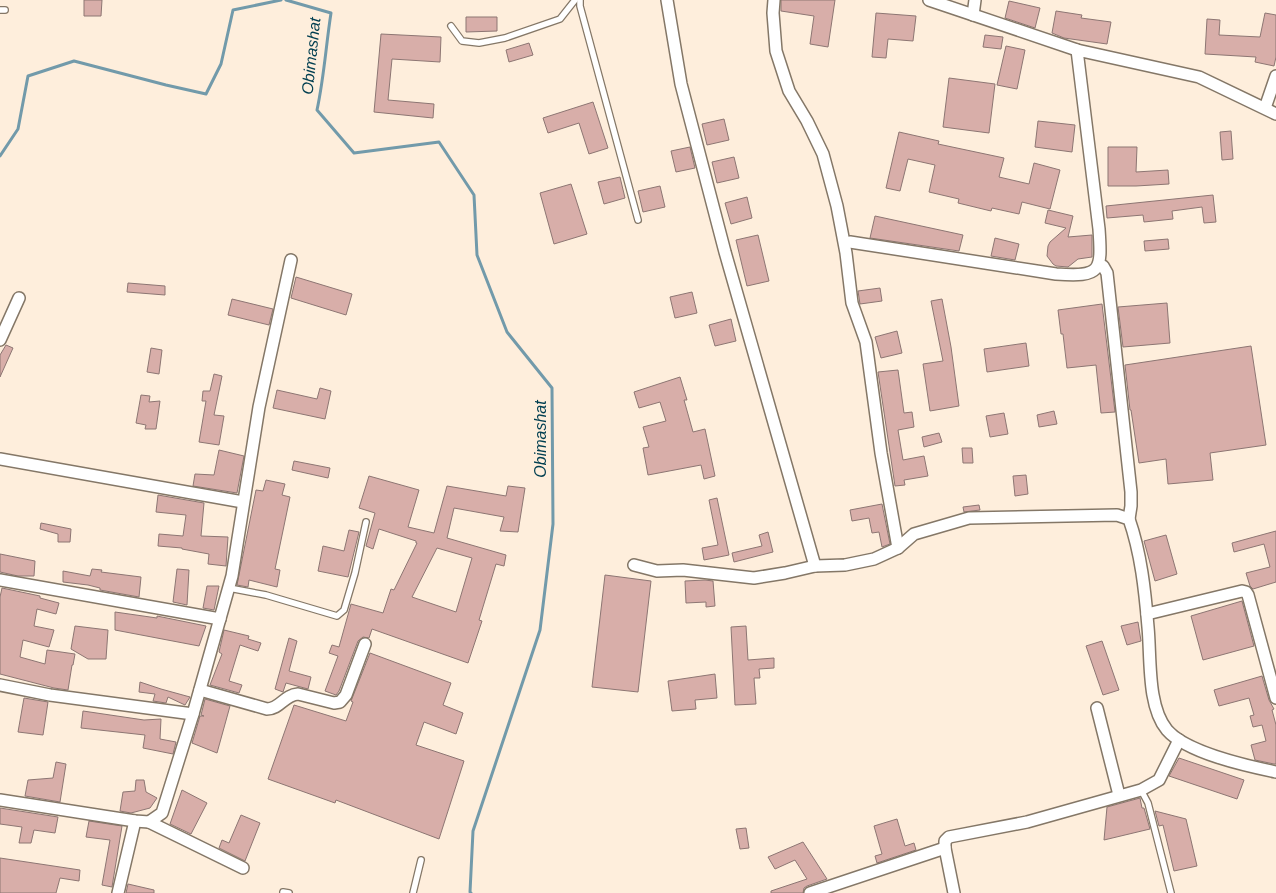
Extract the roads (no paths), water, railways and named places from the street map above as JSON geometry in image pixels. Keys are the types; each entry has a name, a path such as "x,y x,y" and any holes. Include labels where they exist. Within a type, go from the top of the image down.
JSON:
{"street":[{"path":"667,0 681,84 725,252 815,566"},
{"path":"774,0 773,13 776,51 789,91 807,120 823,154 837,206 846,253 852,303 866,342 881,453 898,548"},
{"path":"929,0 1077,50 1199,78 1276,114"},
{"path":"973,14 974,0"},
{"path":"850,242 1056,274 1078,276 1092,272 1099,264 1101,257 1077,50"},
{"path":"1265,108 1276,76"},
{"path":"149,822 162,813 229,588 259,408 291,260"},
{"path":"1099,264 1103,266 1107,273 1131,492 1131,506 1128,519 1136,540 1147,614 1151,682 1157,711 1167,730 1179,740 1202,751 1236,763 1276,772"},
{"path":"0,340 19,298"},
{"path":"0,459 243,502"},
{"path":"634,565 657,571 683,570 754,578 815,566 845,565 874,559 898,548 914,534 969,518 1117,515 1128,519"},
{"path":"0,580 220,619"},
{"path":"1147,614 1242,591 1246,592 1276,698"},
{"path":"200,690 267,709 276,707 287,696 292,694 334,703 340,702 346,695 365,644"},
{"path":"0,684 50,695 193,714"},
{"path":"1097,708 1119,796"},
{"path":"954,893 946,848 946,841 949,837 1027,822 1141,790 1158,780 1179,740"},
{"path":"0,800 149,822 243,868"},
{"path":"118,893 135,821"},
{"path":"810,893 946,848"}],"lane":[{"path":"451,26 462,41 479,43 505,38 560,19 575,0"},
{"path":"580,0 638,220"},
{"path":"229,588 266,595 337,616 344,610 355,573 366,522"},
{"path":"1141,790 1148,803 1171,893"},
{"path":"413,893 421,860"}],"waterway":[{"name":"Obimashat","path":"0,156 18,129 28,76 74,61 206,94 221,64 233,10 281,0"},
{"name":"Obimashat","path":"286,0 331,13 317,110 354,153 439,142 474,195 477,255 507,332 552,388 553,524 540,630 473,831 471,893"}]}
